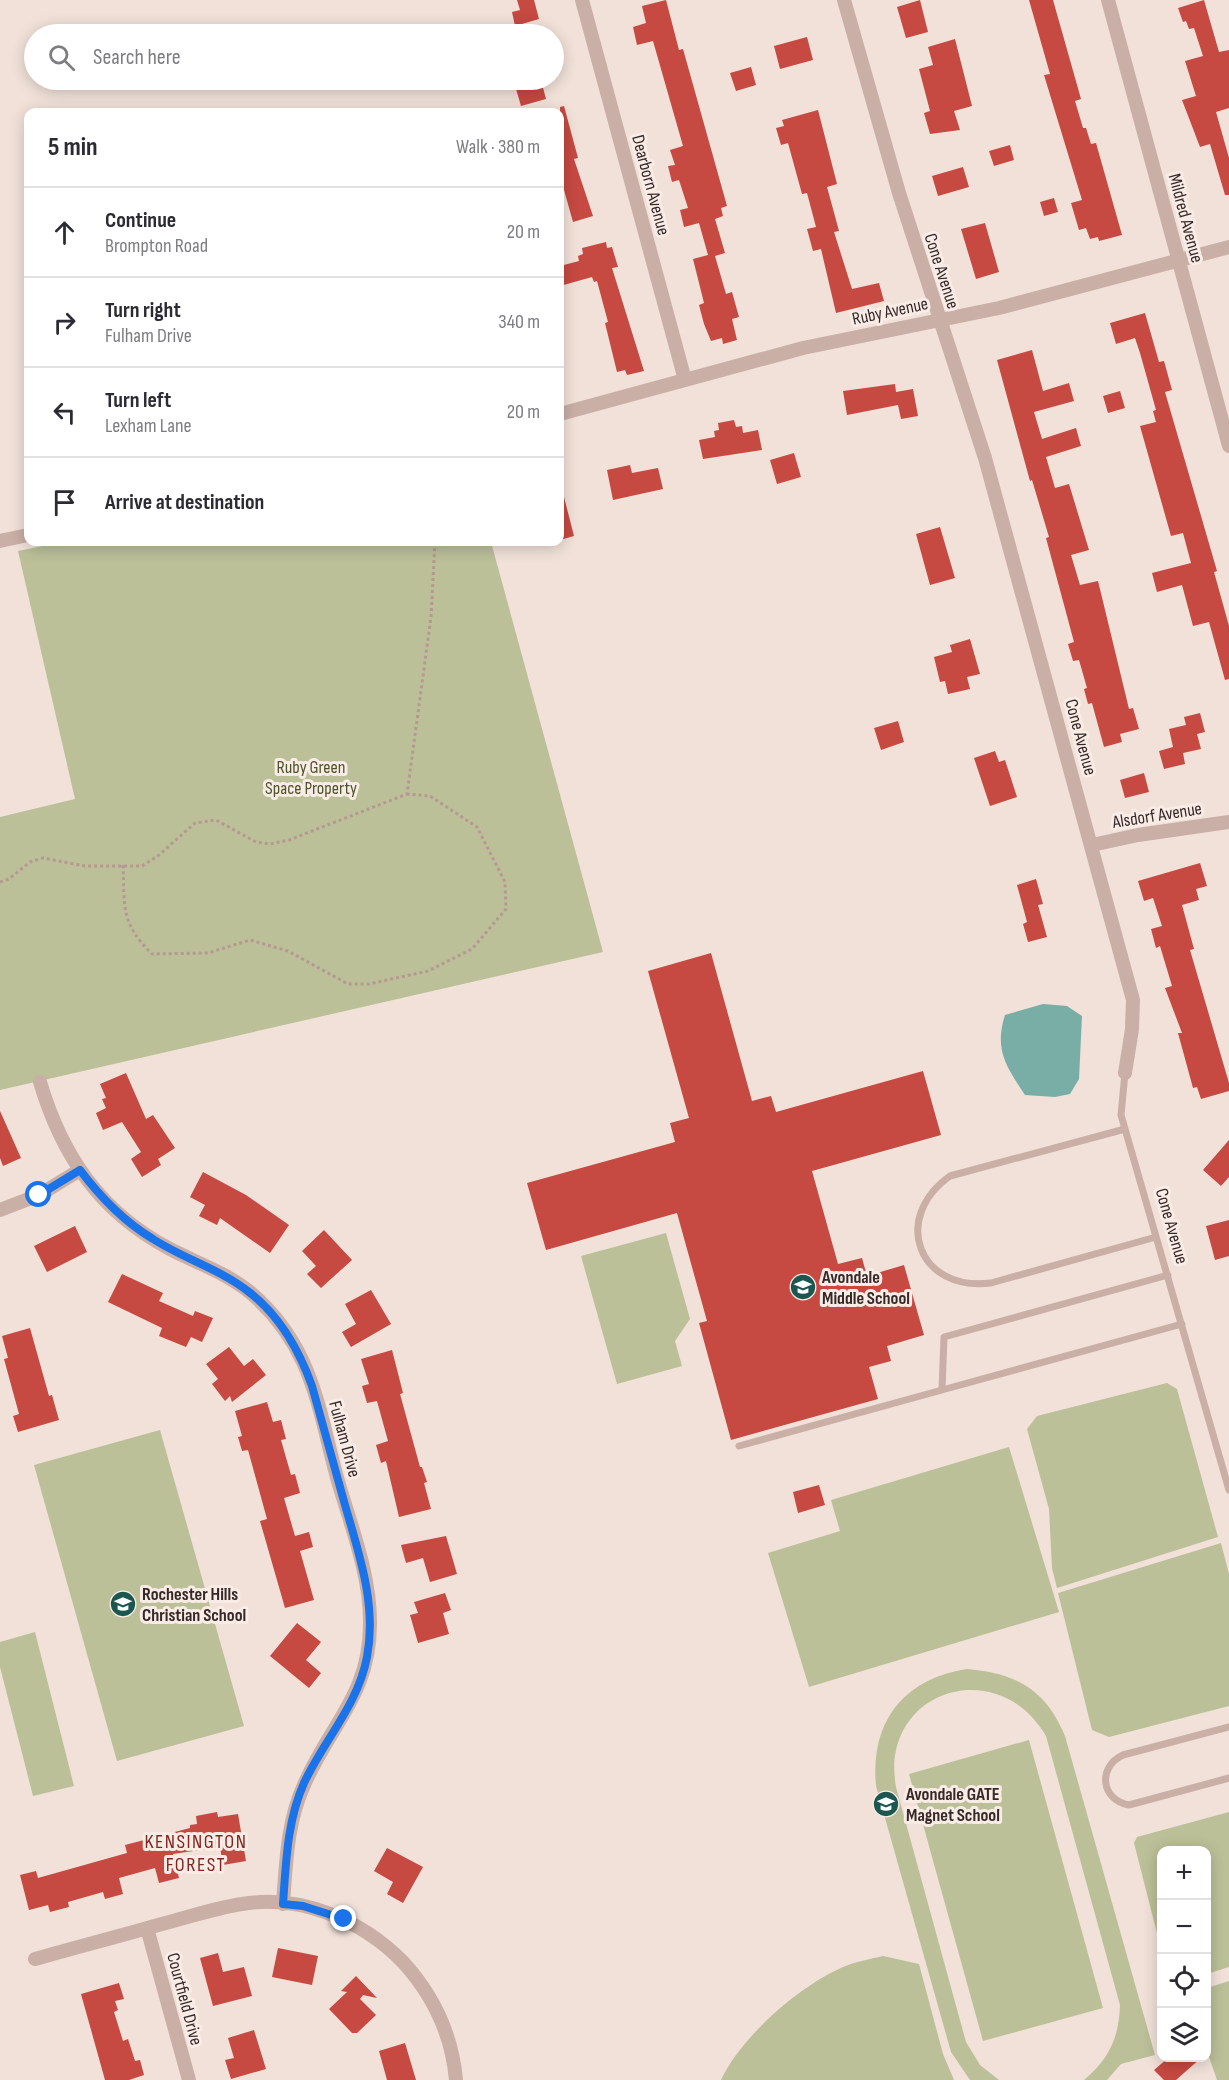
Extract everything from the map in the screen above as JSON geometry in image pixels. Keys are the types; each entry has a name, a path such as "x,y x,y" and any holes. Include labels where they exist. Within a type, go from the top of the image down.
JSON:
{"street":[{"name":"Dearborn Avenue","path":"582,0 685,380"},
{"name":"Cone Avenue","path":"844,0 888,157 985,458 1133,1000 1132,1029 1125,1073"},
{"name":"Mildred Avenue","path":"1108,0 1229,446"},
{"name":"Ruby Avenue","path":"564,413 803,348 1044,297 1229,247"},
{"path":"0,541 24,536"},
{"name":"Alsdorf Avenue","path":"1092,845 1138,835 1229,822"},
{"name":"Fulham Drive","path":"40,1082 55,1128 80,1170 106,1203 153,1239 231,1280 258,1300 293,1343 312,1386 365,1580 370,1640 367,1658 352,1701 315,1762 296,1805 288,1843 283,1904"},
{"path":"0,1210 39,1195 80,1170"},
{"path":"34,1959 244,1903 303,1906 344,1919 372,1936 398,1957 420,1982 437,2011 452,2050 456,2080"},
{"name":"Courtfield Drive","path":"147,1928 189,2080"}],"lane":[{"name":"Cone Avenue","path":"1125,1073 1121,1108 1125,1129 1229,1490"},
{"path":"1125,1129 950,1176 934,1187 923,1204 918,1223 920,1243 927,1259 939,1273 955,1282 973,1285 992,1283 1156,1237"},
{"path":"942,1390 944,1336 1168,1275"},
{"path":"739,1446 1182,1324"},
{"path":"1229,1727 1123,1755 1110,1764 1105,1779 1106,1787 1114,1800 1129,1805 1229,1778"}],"path":[{"path":"407,794 431,617 435,546"},
{"path":"0,882 9,879 30,862 43,858 85,866 123,865 142,866 195,823 216,820 256,842 270,844 289,840 407,794 430,796 477,827 505,882 506,909 472,949 428,971 369,984 348,984 288,951 250,939 208,953 152,954 133,935 125,912 123,865"}],"green space":[{"name":"Ruby Green Space Property","path":"42,546 492,546 603,952 0,1090 0,817 75,799 18,551"},
{"path":"666,1233 690,1319 675,1341 682,1366 617,1384 581,1256"},
{"path":"1167,1383 1177,1389 1218,1537 1057,1588 1052,1568 1049,1509 1027,1429 1037,1416"},
{"path":"160,1430 244,1726 117,1761 34,1465"},
{"path":"1009,1447 1059,1612 809,1687 768,1553 840,1531 831,1500"},
{"path":"1221,1543 1229,1574 1229,1706 1109,1737 1092,1730 1058,1593"},
{"path":"35,1632 74,1786 33,1796 0,1667 0,1642"},
{"path":"967,1669 1000,1675 1027,1686 1048,1706 1065,1736 1155,2055 1121,2064 1107,2080 1084,2080 1100,2064 1111,2047 1115,2038 1120,2005 1046,1736 1025,1710 1000,1695 973,1690 946,1694 923,1707 905,1727 896,1754 896,1787 966,2042 980,2065 999,2080 970,2080 951,2052 876,1786 876,1763 885,1723 895,1707 925,1682 944,1674"},
{"path":"1029,1740 1103,2008 983,2041 909,1774"},
{"path":"1229,1812 1229,1967 1211,1973 1211,1846 1157,1846 1157,1933 1134,1843 1137,1837"},
{"path":"883,1956 919,1964 943,2054 954,2080 721,2080 742,2047 790,2000 843,1967"},
{"path":"1229,1981 1229,2080 1217,2080 1211,2062 1211,1987"}],"water":[{"path":"1043,1004 1067,1006 1082,1016 1079,1079 1070,1094 1055,1097 1025,1095 1007,1066 1001,1048 1005,1015"}],"building":[{"path":"517,0 534,0 539,19 515,24 512,12 520,10"},
{"path":"666,0 679,50 683,49 727,206 721,208 723,216 715,219 725,253 715,256 726,294 732,292 739,317 732,319 737,340 723,344 722,338 711,341 699,305 704,303 693,259 708,255 699,223 684,227 680,210 688,208 679,180 672,182 668,166 675,165 670,150 683,146 653,41 637,45 633,27 646,23 642,6"},
{"path":"920,0 928,32 906,38 897,7"},
{"path":"1029,0 1053,0 1081,99 1075,101 1083,128 1086,128 1091,144 1096,143 1122,235 1099,241 1098,237 1090,239 1086,228 1079,230 1071,203 1082,200 1044,75 1050,74"},
{"path":"1204,0 1219,52 1229,50 1229,108 1216,112 1229,158 1229,195 1225,195 1210,144 1200,147 1182,100 1196,96 1185,61 1203,56 1194,28 1189,29 1186,21 1183,22 1178,8"},
{"path":"807,37 813,60 780,69 774,46"},
{"path":"955,39 972,106 954,111 960,130 930,134 924,113 930,111 919,69 933,65 928,47"},
{"path":"751,67 756,85 736,91 730,73"},
{"path":"516,90 544,90 546,99 521,106"},
{"path":"564,106 578,158 574,159 593,216 573,222 564,190 564,108 560,107"},
{"path":"818,110 837,184 827,187 839,231 834,232 852,289 879,283 884,301 836,313 821,249 813,251 807,229 816,227 807,193 802,194 788,143 781,145 776,128 784,126 782,120"},
{"path":"1010,145 1014,160 994,166 989,151"},
{"path":"963,167 969,187 938,196 932,176"},
{"path":"1054,198 1058,212 1044,216 1040,202"},
{"path":"985,223 999,272 976,279 961,229"},
{"path":"606,242 607,248 612,247 618,267 612,268 644,371 627,375 625,370 617,372 605,323 608,322 597,281 594,282 592,277 564,285 564,265 579,261 578,256 583,254 582,248"},
{"path":"1145,313 1159,362 1164,361 1172,390 1165,392 1217,571 1214,572 1229,626 1229,679 1225,680 1209,622 1193,626 1182,585 1157,592 1152,573 1191,563 1183,533 1171,536 1140,426 1156,422 1153,411 1156,410 1135,338 1116,344 1110,323"},
{"path":"1032,350 1043,391 1069,383 1074,401 1034,412 1042,439 1076,428 1081,446 1046,457 1055,488 1069,484 1089,550 1071,555 1080,585 1098,581 1129,709 1133,708 1139,729 1120,734 1122,742 1104,747 1092,703 1088,704 1084,689 1087,688 1079,660 1073,661 1068,644 1074,642 1046,538 1049,537 1032,480 1030,481 997,360"},
{"path":"895,384 896,392 913,389 918,416 901,419 898,405 847,415 843,391"},
{"path":"1120,391 1125,408 1108,413 1103,396"},
{"path":"734,420 736,427 742,426 743,433 758,430 762,450 703,459 699,440 715,437 714,431 719,430 718,423"},
{"path":"794,453 801,477 777,484 770,460"},
{"path":"630,465 632,473 658,468 663,489 613,500 607,470"},
{"path":"564,497 574,536 564,539"},
{"path":"940,527 955,578 930,585 916,534"},
{"path":"970,639 980,674 967,677 970,689 948,694 945,681 940,682 934,657 952,652 950,645"},
{"path":"1200,713 1205,732 1197,734 1201,749 1183,753 1185,764 1164,769 1159,751 1173,747 1169,729 1186,725 1184,717"},
{"path":"898,721 904,742 881,750 874,728"},
{"path":"995,751 999,762 1005,760 1017,797 990,806 974,758"},
{"path":"1144,773 1149,792 1125,798 1120,780"},
{"path":"1200,863 1207,886 1196,889 1199,900 1182,905 1194,949 1190,950 1229,1083 1229,1091 1201,1099 1197,1087 1193,1088 1178,1033 1182,1033 1165,988 1172,986 1160,946 1156,948 1151,929 1162,926 1153,898 1144,901 1138,881"},
{"path":"1036,879 1043,904 1038,905 1047,937 1028,942 1023,924 1027,922 1017,885"},
{"path":"711,953 752,1101 771,1096 776,1112 923,1071 941,1135 812,1171 838,1264 862,1258 867,1276 904,1265 924,1335 887,1346 891,1361 869,1367 878,1399 731,1440 699,1323 707,1321 677,1213 546,1250 527,1183 675,1142 670,1123 689,1118 648,971"},
{"path":"126,1073 146,1119 153,1115 175,1148 158,1159 161,1165 142,1177 131,1159 141,1152 122,1122 103,1130 96,1113 106,1108 102,1099 106,1098 100,1084"},
{"path":"0,1111 21,1158 3,1166 0,1158"},
{"path":"1229,1140 1229,1177 1221,1186 1203,1170"},
{"path":"203,1172 246,1195 289,1225 270,1253 220,1218 217,1225 199,1216 205,1205 190,1197"},
{"path":"1229,1220 1229,1256 1215,1260 1206,1226"},
{"path":"75,1226 87,1252 47,1272 34,1246"},
{"path":"324,1230 352,1260 321,1288 307,1274 316,1266 302,1251"},
{"path":"122,1274 163,1293 159,1301 193,1316 195,1311 213,1318 202,1342 191,1337 186,1347 159,1336 162,1328 108,1302"},
{"path":"371,1290 391,1324 351,1347 342,1332 356,1324 345,1304"},
{"path":"30,1328 49,1396 52,1395 59,1420 18,1432 13,1416 19,1414 4,1359 8,1358 2,1336"},
{"path":"229,1347 244,1366 253,1359 266,1375 232,1402 230,1396 225,1401 212,1384 218,1379 206,1364"},
{"path":"392,1350 403,1393 400,1394 420,1467 422,1467 427,1482 424,1483 431,1509 399,1517 386,1461 381,1463 376,1445 388,1441 377,1401 367,1403 362,1386 369,1384 361,1359"},
{"path":"267,1402 273,1422 281,1420 286,1439 281,1440 291,1475 295,1474 300,1493 284,1498 295,1536 309,1532 313,1547 300,1551 314,1600 285,1608 260,1521 267,1519 248,1450 242,1451 238,1437 242,1436 235,1411"},
{"path":"819,1485 825,1505 798,1513 793,1492"},
{"path":"446,1536 457,1574 430,1582 423,1558 406,1563 401,1545"},
{"path":"445,1593 451,1610 443,1613 449,1634 418,1643 410,1615 418,1613 414,1602"},
{"path":"297,1623 321,1642 306,1660 321,1673 309,1688 270,1656"},
{"path":"217,1812 218,1817 238,1814 246,1861 223,1865 220,1847 173,1854 179,1878 159,1883 155,1868 119,1878 123,1894 105,1899 103,1892 68,1902 69,1907 50,1912 48,1905 29,1910 20,1875 36,1871 38,1878 127,1853 125,1845 190,1828 190,1825 197,1824 196,1816"},
{"path":"387,1848 423,1867 403,1903 387,1894 393,1882 374,1871"},
{"path":"278,1948 318,1956 312,1985 272,1977"},
{"path":"218,1953 223,1972 244,1967 252,1996 213,2006 200,1958"},
{"path":"356,1976 377,1998 363,1995 360,1999 376,2015 357,2033 352,2033 329,2009 347,1992 341,1991"},
{"path":"119,1983 124,1999 115,2001 118,2010 114,2012 123,2041 128,2039 135,2061 140,2060 144,2075 129,2080 105,2080 81,1994"},
{"path":"254,2030 266,2069 231,2079 225,2060 234,2058 228,2038"},
{"path":"405,2043 416,2080 387,2080 379,2051"},
{"path":"1163,2062 1196,2062 1176,2080 1164,2080 1154,2070"}],"place":[{"name":"Avondale Middle School","path":"803,1287"},
{"name":"Rochester Hills Christian School","path":"123,1604"},
{"name":"Avondale GATE Magnet School","path":"886,1804"}],"district":[{"name":"KENSINGTON FOREST","path":"196,1852"}],"route":[{"path":"39,1195 80,1170 106,1203 135,1227 172,1250 214,1269 250,1292 280,1324 303,1363 312,1386 365,1580 370,1640 367,1658 352,1701 315,1762 296,1805 288,1843 283,1904 303,1906 344,1919"}]}
